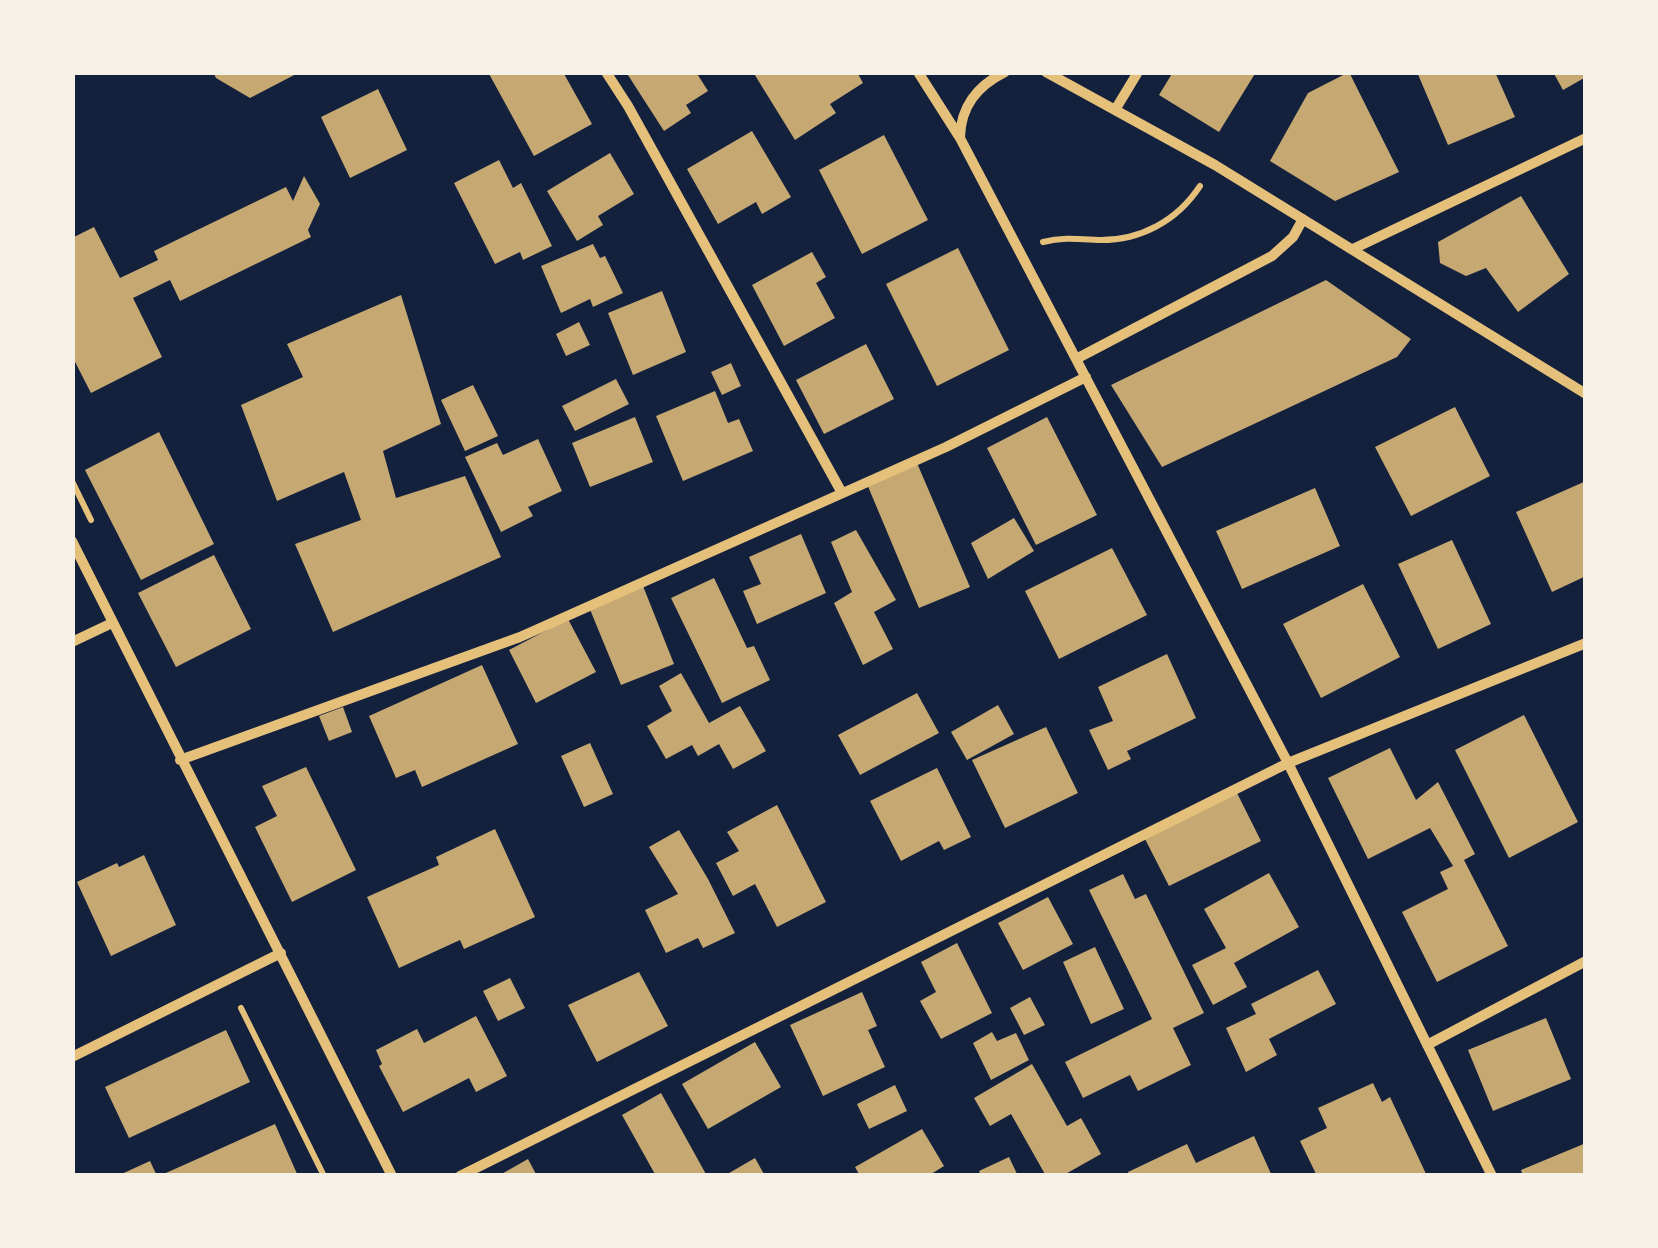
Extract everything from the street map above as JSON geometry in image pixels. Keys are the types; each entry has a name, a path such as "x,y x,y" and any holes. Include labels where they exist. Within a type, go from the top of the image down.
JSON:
{"street":[{"path":"606,72 842,493"},
{"path":"918,72 960,138 1288,763 1492,1176"},
{"path":"960,138 961,122 975,92 1005,72"},
{"path":"1046,72 1215,165 1586,394"},
{"path":"1116,110 1138,72"},
{"path":"1352,248 1586,138"},
{"path":"1076,359 1272,256 1292,237 1303,218"},
{"path":"180,760 520,637 946,447 1086,377"},
{"path":"72,541 392,1176"},
{"path":"72,642 112,622"},
{"path":"460,1176 1288,763 1586,644"},
{"path":"72,1057 281,953"},
{"path":"1427,1045 1586,961"}],"path":[{"path":"1020,253 1063,236 1102,240 1154,230 1190,202 1215,165"},
{"path":"241,1008 324,1176"}],"building":[{"path":"213,72 300,72 250,98 216,78"},
{"path":"488,72 563,72 592,124 534,156"},
{"path":"626,72 696,72 708,91 686,105 691,113 664,131"},
{"path":"753,72 857,72 863,83 830,104 836,113 795,140"},
{"path":"1173,72 1256,72 1219,132 1159,95"},
{"path":"1349,72 1399,172 1335,201 1270,161 1308,93"},
{"path":"1417,72 1495,72 1515,117 1448,145"},
{"path":"1553,72 1586,72 1586,77 1563,90"},
{"path":"378,89 407,150 350,178 321,117"},
{"path":"752,131 791,197 762,214 756,202 718,224 687,169"},
{"path":"884,135 928,220 862,254 819,170"},
{"path":"610,153 634,194 598,216 603,225 577,241 547,191"},
{"path":"499,160 513,188 521,183 552,246 523,260 520,252 495,264 454,183"},
{"path":"304,176 320,204 308,230 311,237 180,301 170,280 133,298 162,357 91,393 72,356 72,238 94,227 120,278 158,260 154,251 286,187 293,201"},
{"path":"1521,196 1569,274 1518,312 1486,268 1466,276 1440,263 1438,242"},
{"path":"593,244 600,258 605,256 623,293 593,307 590,299 561,313 541,266"},
{"path":"958,248 1009,350 937,386 886,284"},
{"path":"812,252 826,277 816,283 835,318 784,346 752,285"},
{"path":"1326,280 1411,339 1397,357 1162,467 1111,385"},
{"path":"662,291 686,352 633,375 608,313"},
{"path":"401,295 441,424 383,451 396,498 465,476 501,557 333,632 295,544 361,520 344,472 277,501 241,405 303,377 287,344"},
{"path":"579,322 590,345 566,356 556,334"},
{"path":"866,344 894,399 824,434 796,380"},
{"path":"731,363 741,386 722,395 711,372"},
{"path":"616,379 629,404 575,431 562,406"},
{"path":"473,385 498,436 465,451 441,400"},
{"path":"715,391 728,423 739,419 753,451 683,481 656,416"},
{"path":"1455,407 1490,476 1411,516 1375,447"},
{"path":"635,417 653,462 590,487 572,443"},
{"path":"1047,417 1097,515 1036,545 987,448"},
{"path":"159,432 214,544 141,580 85,470"},
{"path":"538,439 562,491 528,507 533,516 501,532 465,457 497,443 503,455"},
{"path":"917,463 970,587 919,608 867,484"},
{"path":"1586,481 1586,576 1552,592 1516,512"},
{"path":"1315,488 1340,546 1242,589 1216,531"},
{"path":"1014,518 1034,551 988,579 971,543"},
{"path":"856,530 896,600 874,612 893,649 863,665 834,603 852,592 831,542"},
{"path":"801,534 826,593 757,624 743,591 761,584 749,557"},
{"path":"1452,540 1491,624 1438,649 1398,564"},
{"path":"1112,548 1147,615 1059,659 1025,591"},
{"path":"214,555 251,629 176,667 138,593"},
{"path":"714,578 747,648 754,646 770,680 722,703 671,598"},
{"path":"1363,584 1400,657 1321,698 1283,624"},
{"path":"643,586 674,664 621,685 589,607"},
{"path":"568,619 596,672 536,703 509,650"},
{"path":"1167,654 1196,718 1127,751 1131,759 1108,770 1089,730 1113,721 1098,687"},
{"path":"482,665 518,744 422,787 415,770 396,778 369,716"},
{"path":"681,673 709,723 740,706 766,751 733,769 719,744 698,756 692,745 666,759 647,726 672,711 659,686"},
{"path":"917,693 939,733 860,775 838,735"},
{"path":"998,705 1014,734 967,760 951,732"},
{"path":"343,707 352,732 329,741 319,716"},
{"path":"1524,715 1578,822 1509,858 1455,750"},
{"path":"1046,727 1078,793 1005,828 972,760"},
{"path":"590,743 613,794 584,807 561,756"},
{"path":"1390,748 1416,800 1438,782 1475,854 1464,860 1508,946 1437,982 1402,912 1448,889 1440,872 1453,866 1430,828 1368,859 1328,778"},
{"path":"306,767 356,870 292,902 255,827 277,816 262,786"},
{"path":"937,768 971,837 944,850 939,841 901,861 870,801"},
{"path":"1237,793 1261,841 1169,886 1145,839"},
{"path":"777,805 826,902 777,927 755,884 733,896 716,863 739,851 727,832"},
{"path":"495,829 535,917 464,949 460,940 399,968 367,897 439,865 436,857"},
{"path":"679,830 735,933 703,948 698,938 666,953 645,910 678,894 649,847"},
{"path":"144,855 176,925 111,956 77,882"},
{"path":"1269,873 1299,927 1234,963 1247,987 1213,1005 1192,965 1226,948 1204,909"},
{"path":"1123,874 1135,899 1146,894 1204,1013 1173,1028 1191,1065 1138,1091 1130,1075 1083,1098 1065,1062 1152,1019 1089,890"},
{"path":"1048,897 1073,944 1023,970 998,923"},
{"path":"957,943 992,1013 941,1039 920,1001 936,992 921,962"},
{"path":"1095,947 1124,1009 1091,1024 1063,962"},
{"path":"1318,970 1336,1004 1269,1039 1277,1055 1246,1072 1226,1028 1256,1014 1251,1004"},
{"path":"639,972 668,1026 597,1062 568,1005"},
{"path":"510,978 525,1008 498,1021 483,991"},
{"path":"862,992 877,1026 868,1030 885,1067 823,1096 790,1025"},
{"path":"1030,997 1045,1025 1024,1035 1010,1008"},
{"path":"476,1016 507,1076 476,1092 469,1078 403,1112 379,1066 382,1064 376,1050 417,1029 424,1043"},
{"path":"1546,1018 1571,1079 1493,1111 1468,1050"},
{"path":"226,1030 250,1082 129,1138 105,1087"},
{"path":"992,1032 997,1041 1016,1033 1029,1060 991,1080 973,1043"},
{"path":"755,1042 781,1087 708,1129 682,1084"},
{"path":"1032,1064 1067,1126 1081,1118 1101,1154 1062,1176 1046,1176 1011,1114 990,1126 974,1098"},
{"path":"1373,1083 1382,1102 1390,1097 1427,1176 1317,1176 1300,1141 1327,1128 1318,1108"},
{"path":"895,1085 907,1111 869,1129 857,1104"},
{"path":"661,1093 707,1176 656,1176 622,1115"},
{"path":"275,1124 298,1176 159,1176 195,1160"},
{"path":"922,1129 944,1166 928,1176 860,1176 855,1167"},
{"path":"1254,1136 1272,1176 1129,1176 1128,1172 1187,1144 1196,1163"},
{"path":"1586,1143 1586,1176 1523,1176 1521,1170"},
{"path":"1009,1157 1018,1176 981,1176 979,1171"},
{"path":"755,1158 765,1176 724,1176"},
{"path":"528,1159 537,1176 498,1176"},
{"path":"150,1161 157,1176 117,1176"}]}
